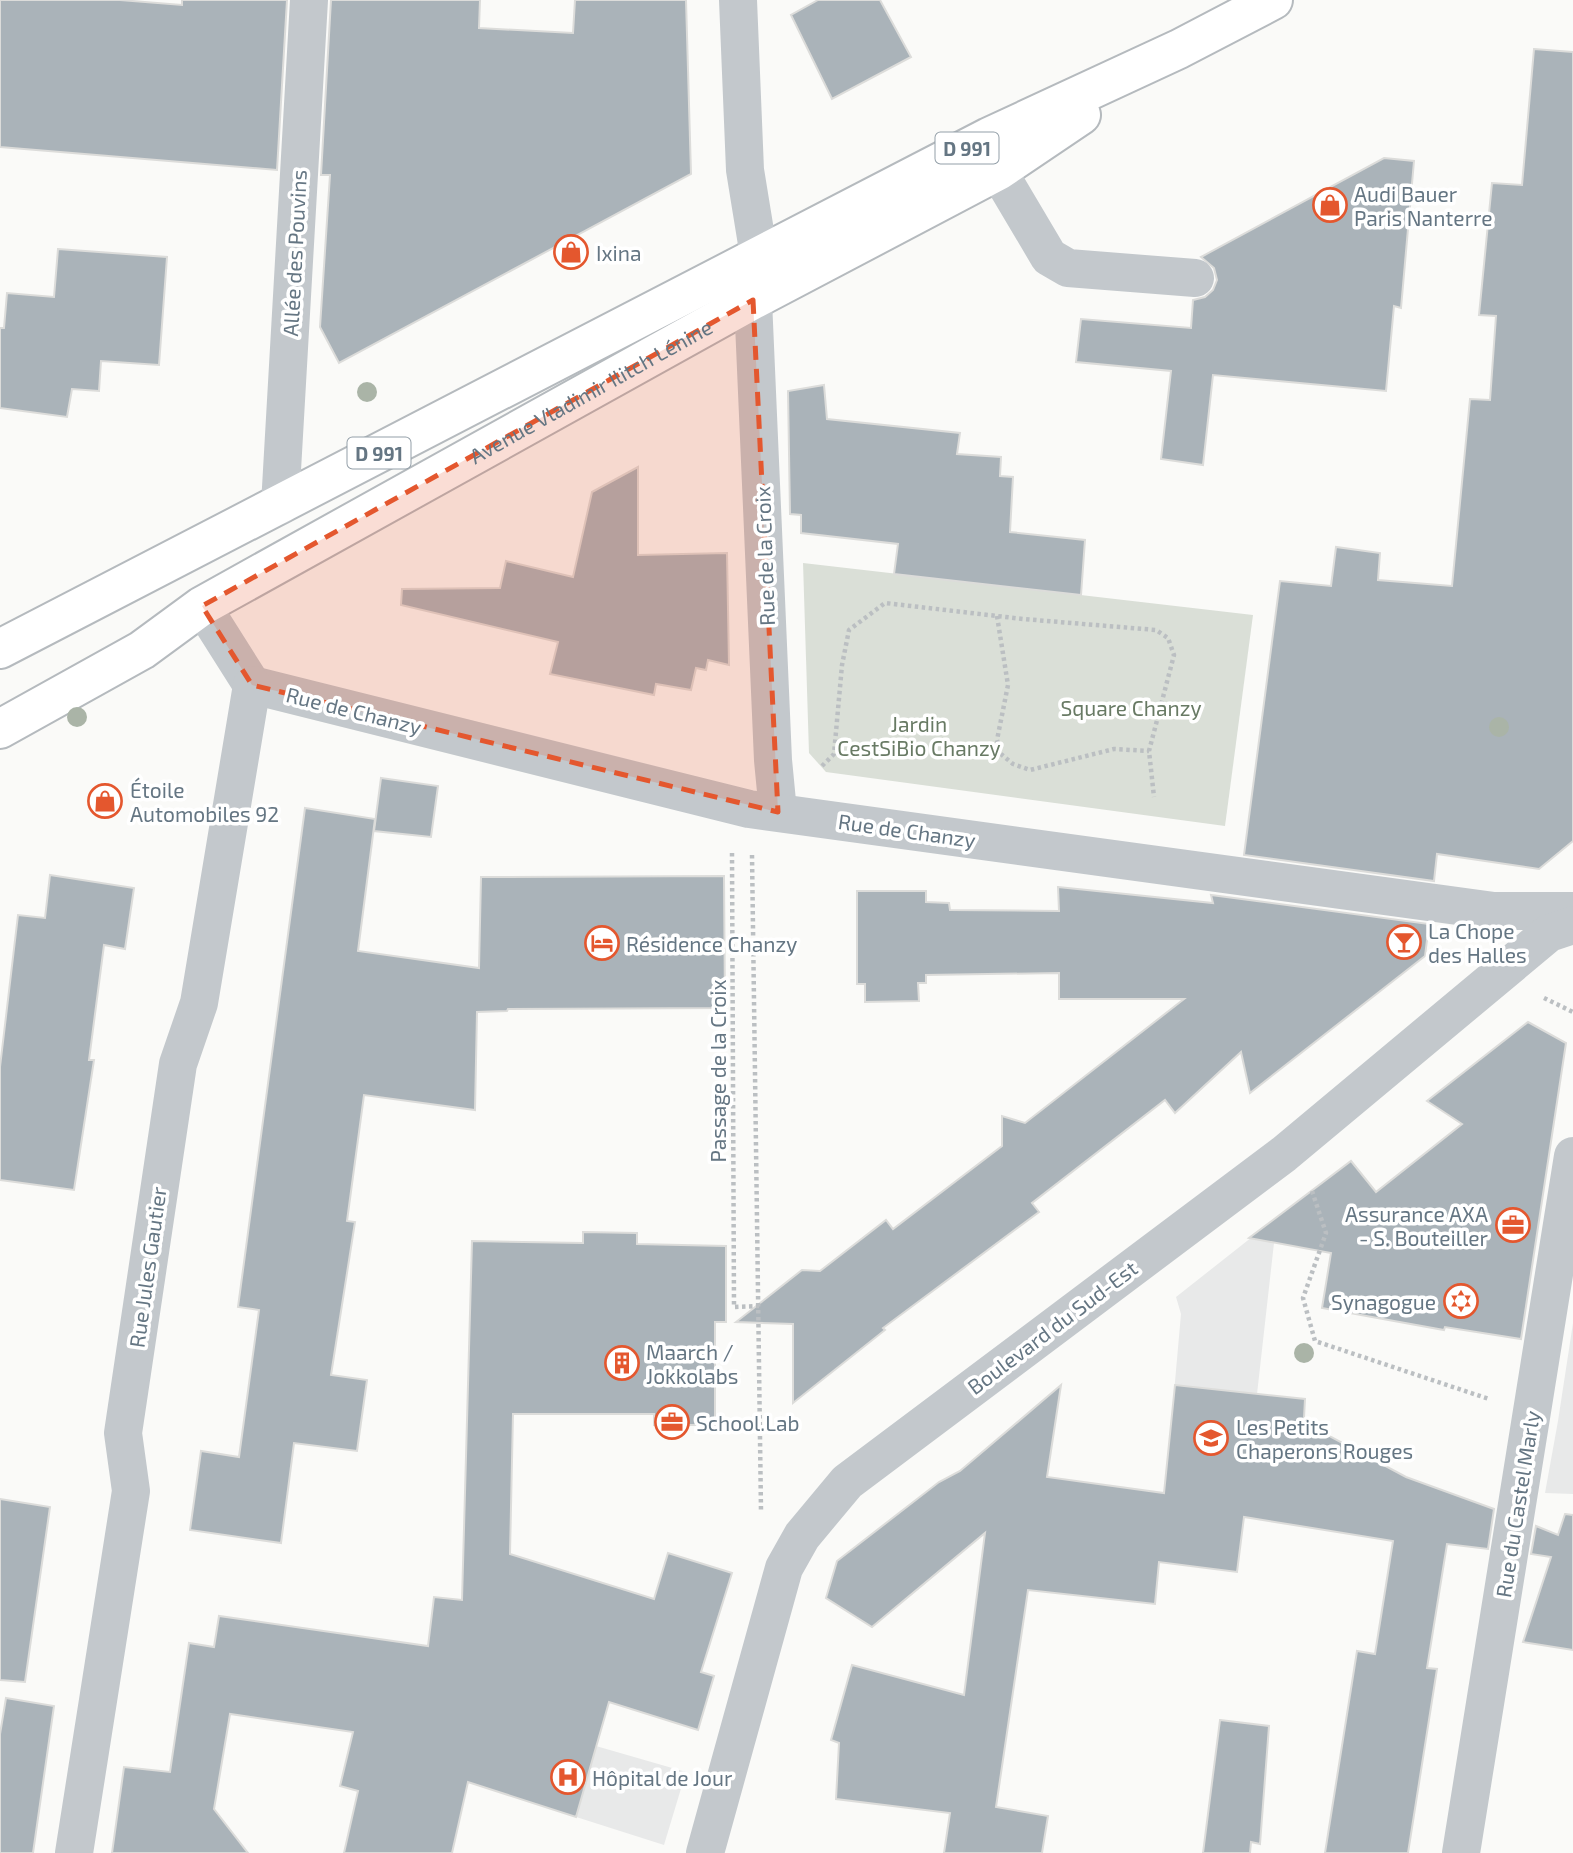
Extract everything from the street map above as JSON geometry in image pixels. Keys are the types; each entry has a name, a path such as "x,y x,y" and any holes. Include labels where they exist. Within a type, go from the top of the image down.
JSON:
{"main road":[{"name":"Avenue Vladimir Ilitch Lénine","path":"0,649 989,137 1179,49 1273,0"},
{"name":"Avenue Vladimir Ilitch Lénine","path":"0,729 142,650 202,606 753,300 998,171 1179,49"},
{"path":"0,699 133,634 202,606"}],"street":[{"name":"Allée des Pouvins","path":"280,505 309,0"},
{"path":"738,0 746,170 759,256"},
{"path":"998,171 1049,257 1056,263 1068,268 1195,278"},
{"name":"Rue de la Croix","path":"753,300 773,760 763,810"},
{"path":"202,606 252,685"},
{"name":"Rue de Chanzy","path":"252,685 763,810 1494,911 1573,911"},
{"name":"Rue Jules Gautier","path":"74,1853 131,1491 123,1433 176,1077 199,1003 252,685"},
{"name":"Boulevard du Sud-Est","path":"705,1853 782,1575 802,1536 847,1482 1284,1154 1494,976 1549,933 1573,925"},
{"name":"Rue du Castel Marly","path":"1461,1853 1573,1156"}],"path":[{"path":"763,810 834,754 842,665 849,630 885,603 1156,630 1168,638 1174,655 1149,751 1154,797"},
{"path":"997,616 1008,685 998,740 1001,754 1013,764 1030,770 1114,749 1149,751"},
{"name":"Passage de la Croix","path":"759,1306 734,1307 732,835 763,810"},
{"name":"Passage de la Croix","path":"763,810 752,848 762,1557 782,1575"},
{"path":"1284,1154 1316,1196 1326,1233 1303,1298 1315,1341 1532,1413"}],"highlighted area":[{"path":"753,300 778,812 252,685 202,606"}],"shaded area":[{"name":"Les Petits Chaperons Rouges","path":"1266,1226 1274,1237 1274,1243 1237,1572 1159,1562 1181,1314 1176,1297"},
{"path":"1573,1323 1573,1494 1545,1493 1558,1421"},
{"name":"Hôpital de Jour","path":"596,1746 686,1772 664,1845 432,1771"}],"green space":[{"name":"Square Chanzy","path":"803,563 1253,615 1225,826 826,772 809,753"}],"building":[{"path":"0,0 120,0 182,5 182,0 287,0 277,170 0,147"},
{"path":"331,0 480,0 479,28 573,33 575,0 686,0 691,174 339,363 320,327 330,175 321,175"},
{"path":"818,0 880,0 911,57 832,99 791,15"},
{"path":"1534,49 1573,52 1573,841 1539,869 1437,854 1434,881 1244,855 1280,581 1331,586 1336,547 1380,553 1378,580 1452,586 1470,399 1490,400 1496,316 1479,315 1492,183 1522,185"},
{"path":"1384,158 1414,161 1401,308 1394,306 1386,391 1213,375 1203,465 1161,459 1171,371 1076,362 1081,319 1191,328 1193,300 1205,297 1213,290 1217,280 1214,268 1201,257"},
{"path":"58,249 167,257 159,365 101,361 99,391 72,389 67,417 0,408 0,328 4,328 7,293 54,297"},
{"path":"824,385 827,419 960,433 957,454 1001,457 1000,476 1013,477 1010,532 1085,540 1081,595 894,574 898,544 801,533 801,515 790,514 788,391"},
{"path":"638,467 638,555 727,553 729,665 708,660 706,670 696,668 691,690 656,684 654,695 550,674 558,642 401,605 402,589 500,588 506,561 573,577 592,492"},
{"path":"381,778 438,786 431,837 374,831"},
{"path":"305,808 375,819 358,951 479,968 481,877 724,876 725,1008 508,1009 477,1012 475,1110 364,1095 347,1221 355,1222 331,1375 367,1380 357,1451 294,1443 281,1543 190,1530 201,1451 239,1457 259,1310 238,1307"},
{"path":"50,875 134,888 125,949 104,945 89,1060 94,1060 74,1190 0,1180 0,1067 18,915 45,918"},
{"path":"1058,887 1213,903 1211,895 1429,924 1425,956 1250,1093 1241,1052 1175,1113 1165,1100 1032,1203 1039,1212 883,1328 885,1330 793,1403 793,1324 736,1322 802,1270 820,1271 886,1220 893,1229 1002,1146 1002,1116 1025,1123 1184,999 1059,999 1059,973 926,975 926,983 918,983 919,1001 865,1002 865,984 857,984 857,891 926,891 926,902 949,903 950,910 1059,911"},
{"path":"1528,1022 1566,1043 1521,1339 1445,1327 1444,1330 1322,1308 1331,1253 1249,1238 1351,1161 1376,1192 1462,1124 1427,1101"},
{"path":"583,1232 637,1233 637,1244 726,1246 726,1322 715,1322 715,1425 654,1425 654,1414 513,1414 510,1554 654,1599 668,1553 732,1573 701,1672 714,1676 698,1730 609,1702 576,1817 468,1782 452,1853 344,1853 358,1791 340,1786 353,1732 230,1714 214,1809 248,1853 112,1853 124,1767 170,1772 189,1643 214,1647 219,1616 428,1646 434,1597 462,1600 472,1241 583,1243"},
{"path":"1061,1385 1047,1477 1164,1493 1175,1385 1305,1399 1304,1418 1331,1437 1406,1477 1494,1509 1488,1549 1447,1544 1427,1668 1437,1669 1408,1853 1325,1853 1357,1651 1375,1654 1393,1541 1244,1517 1237,1572 1159,1562 1155,1604 1028,1590 996,1807 1048,1816 1042,1853 944,1853 950,1813 836,1799 839,1743 831,1740 852,1665 964,1695 985,1533 872,1627 826,1598 837,1561 939,1482 960,1471"},
{"path":"0,1499 50,1507 25,1682 0,1680"},
{"path":"1565,1514 1573,1515 1573,1650 1523,1642 1551,1557 1531,1554 1536,1526 1558,1535"},
{"path":"6,1698 54,1706 33,1853 0,1853 0,1734"},
{"path":"1220,1720 1269,1726 1260,1844 1251,1842 1250,1853 1203,1853"}],"place":[{"name":"Audi Bauer Paris Nanterre","path":"1330,205"},
{"name":"Ixina","path":"571,252"},
{"name":"Étoile Automobiles 92","path":"105,801"},
{"name":"La Chope des Halles","path":"1404,942"},
{"name":"Résidence Chanzy","path":"602,943"},
{"name":"Assurance AXA - S. Bouteiller","path":"1513,1225"},
{"name":"Synagogue","path":"1461,1301"},
{"name":"Maarch / Jokkolabs","path":"622,1363"},
{"name":"School.Lab","path":"672,1422"},
{"name":"Les Petits Chaperons Rouges","path":"1211,1438"},
{"name":"Hôpital de Jour","path":"568,1777"}],"park label":[{"name":"Jardin CestSiBio Chanzy","path":"919,735"}]}
